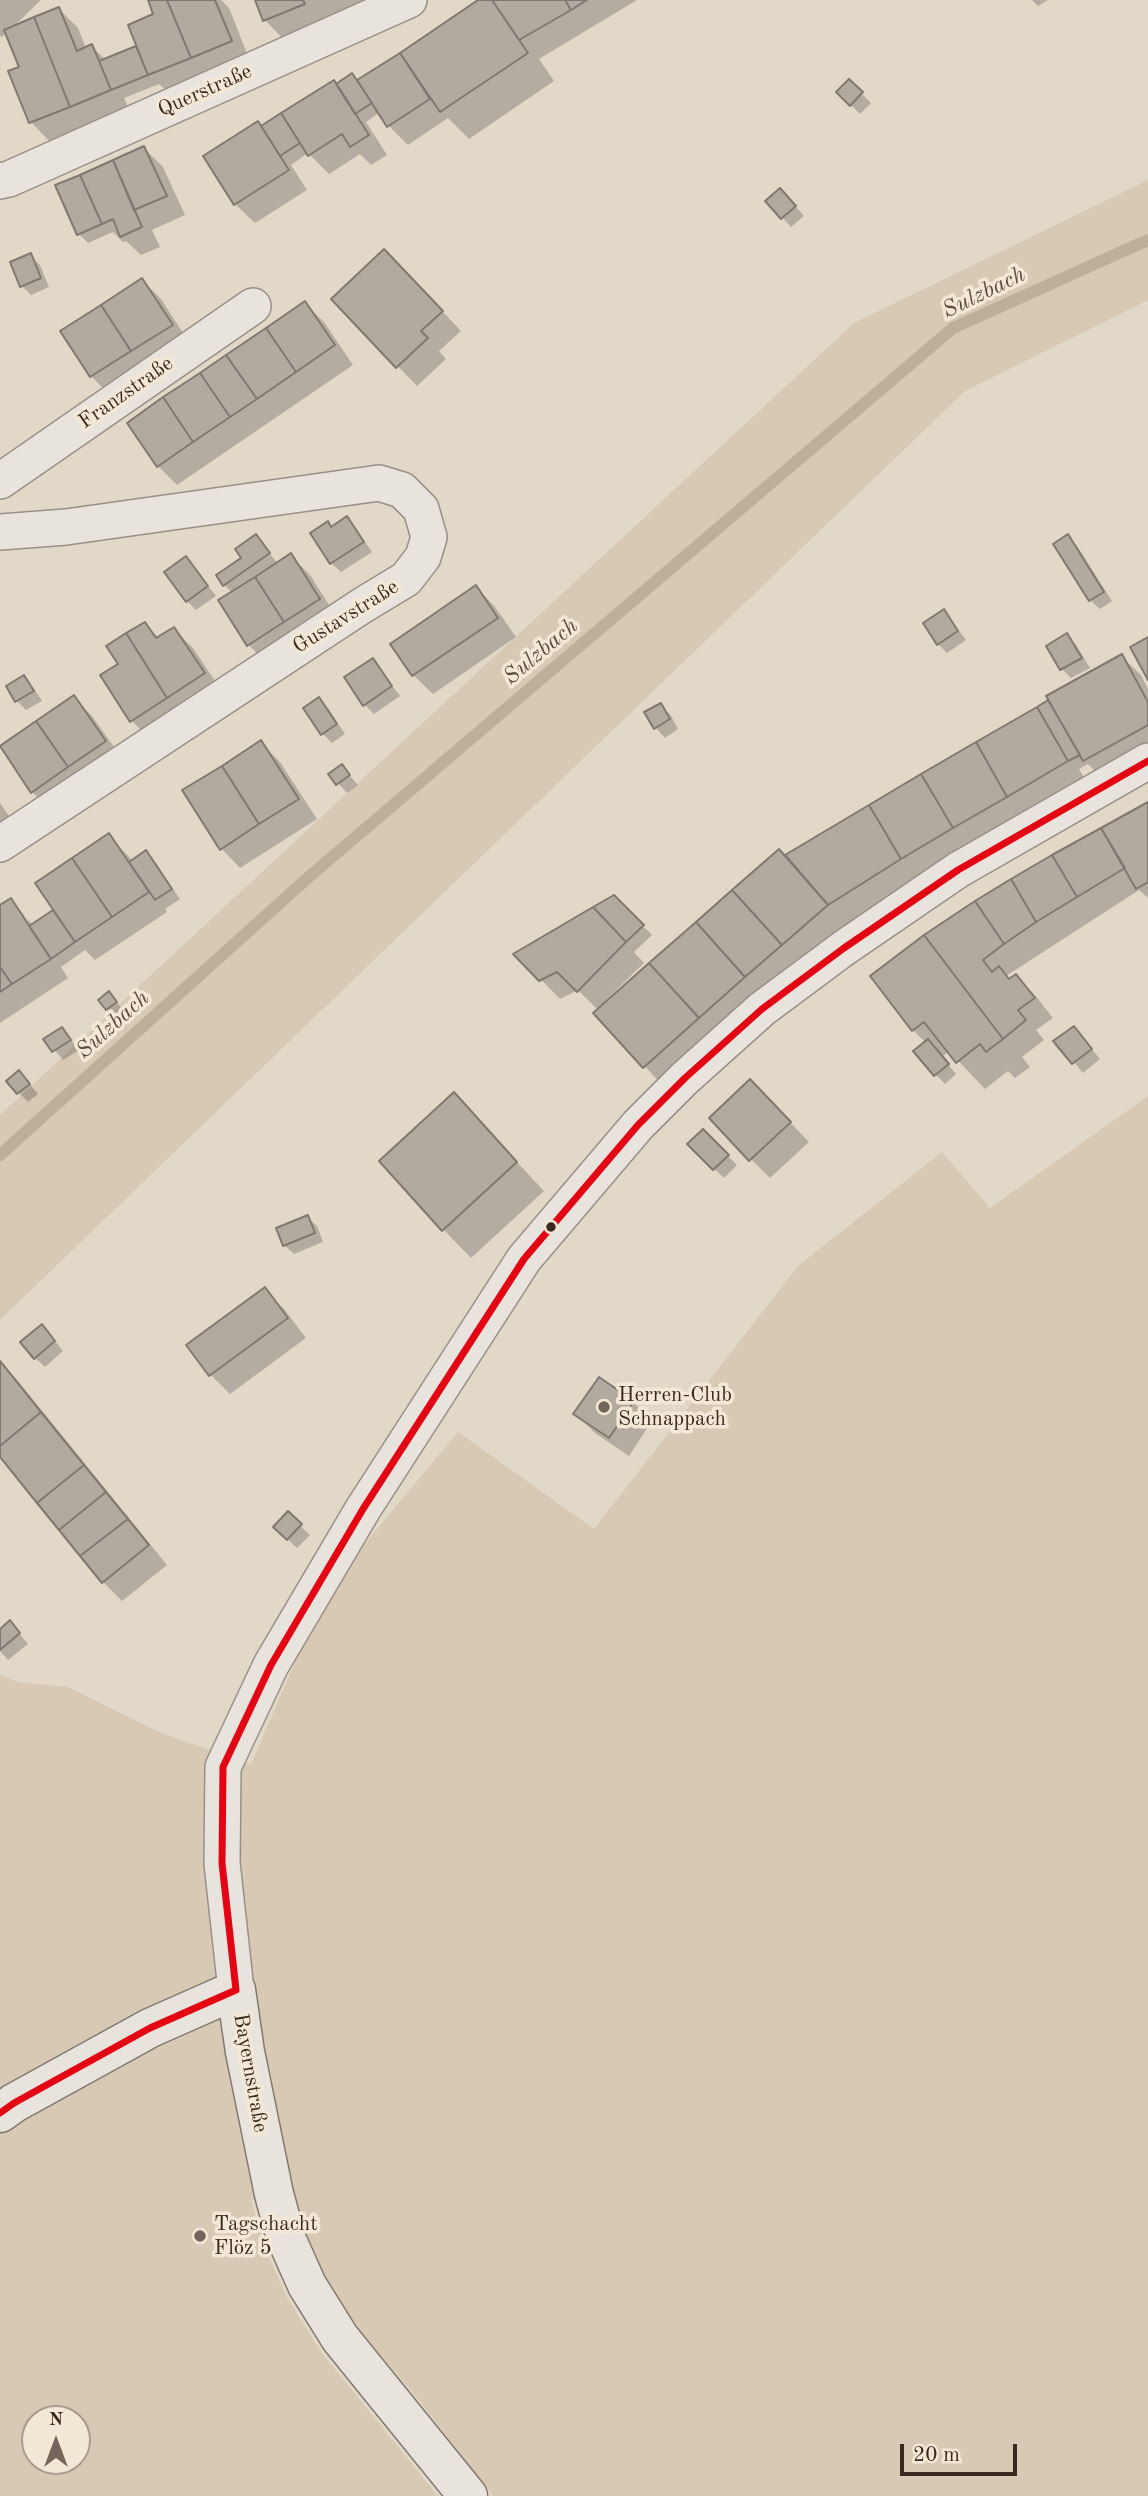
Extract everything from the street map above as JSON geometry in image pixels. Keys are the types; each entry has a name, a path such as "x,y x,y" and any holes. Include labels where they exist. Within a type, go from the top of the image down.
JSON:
{"street":[{"name":"Querstraße","path":"0,181 409,0"},
{"name":"Franzstraße","path":"0,481 253,306"},
{"name":"Gustavstraße","path":"0,532 66,527 379,483 402,490 421,509 429,537 423,557 406,579 0,844"},
{"name":"Bayernstraße","path":"468,2496 340,2338 307,2285 286,2238 274,2194 245,2052 236,1990 222,1863 223,1767 271,1665 363,1509 524,1259 638,1125 685,1078 762,1009 844,948 958,870 1148,761"},
{"path":"0,2113 150,2028 236,1990"}],"shaded area":[{"path":"1148,180 1148,300 965,391 0,1320 0,1115 854,323"},
{"path":"1148,1096 1148,2496 493,2496 421,2403 357,2327 325,2275 305,2231 293,2189 251,2200 264,2246 286,2296 321,2352 438,2496 0,2496 0,1675 18,1682 68,1687 161,1733 251,1764 327,1589 458,1432 594,1529 798,1266 942,1152 990,1208"}],"building":[{"path":"148,0 167,0 191,58 148,75 128,25 153,14"},
{"path":"167,0 215,0 232,41 191,58"},
{"path":"255,0 303,0 305,4 263,21"},
{"path":"478,0 492,0 528,53 440,112 400,53"},
{"path":"492,0 565,0 571,10 519,40"},
{"path":"565,0 587,0 571,10"},
{"path":"59,7 77,51 92,44 111,90 70,107 34,17"},
{"path":"34,17 70,107 29,123 8,71 19,67 4,30"},
{"path":"136,46 148,75 111,90 99,61"},
{"path":"400,53 430,99 387,127 357,80"},
{"path":"352,73 372,103 355,114 336,84"},
{"path":"849,79 863,92 850,106 836,92"},
{"path":"334,80 369,135 350,147 342,134 308,156 281,113"},
{"path":"281,113 300,143 280,156 261,126"},
{"path":"258,121 289,170 234,205 203,156"},
{"path":"144,146 167,196 134,210 113,160"},
{"path":"113,160 142,227 120,237 113,219 102,224 80,175"},
{"path":"80,175 102,224 77,235 55,185"},
{"path":"780,188 796,206 781,219 765,201"},
{"path":"384,249 443,311 421,331 428,338 396,368 331,299"},
{"path":"31,253 41,278 20,287 10,262"},
{"path":"142,278 173,325 131,351 101,305"},
{"path":"305,301 335,345 296,372 266,328"},
{"path":"101,305 131,351 90,377 60,331"},
{"path":"266,328 296,372 257,399 226,355"},
{"path":"226,355 257,399 230,417 200,373"},
{"path":"200,373 230,417 193,442 163,397"},
{"path":"163,397 193,442 157,467 127,423"},
{"path":"347,516 364,542 330,564 310,533 328,521 331,527"},
{"path":"256,534 270,553 223,586 216,575 241,558 235,549"},
{"path":"1068,534 1104,592 1089,601 1053,544"},
{"path":"291,553 320,599 284,622 255,577"},
{"path":"186,556 208,586 186,602 164,572"},
{"path":"255,577 284,622 247,646 218,600"},
{"path":"476,585 498,618 412,676 390,644"},
{"path":"944,609 958,631 937,645 923,623"},
{"path":"145,622 156,638 174,627 205,673 167,698 126,633"},
{"path":"126,633 167,698 130,722 100,675 118,664 106,646"},
{"path":"1067,633 1082,658 1060,670 1046,646"},
{"path":"1148,637 1148,680 1130,647"},
{"path":"1122,654 1148,702 1148,725 1083,761 1046,696"},
{"path":"373,658 392,686 363,706 344,677"},
{"path":"24,675 34,691 15,702 6,686"},
{"path":"74,695 106,741 68,767 36,721"},
{"path":"319,697 337,724 321,735 303,708"},
{"path":"1048,700 1080,755 1068,761 1037,707"},
{"path":"661,703 670,719 654,729 644,712"},
{"path":"1037,707 1068,761 1007,797 976,742"},
{"path":"36,721 68,767 31,793 0,746"},
{"path":"261,740 299,799 259,824 222,766"},
{"path":"976,742 1007,797 953,828 921,774"},
{"path":"342,764 350,775 336,785 328,774"},
{"path":"222,766 259,824 220,850 182,790"},
{"path":"921,774 953,828 901,859 869,805"},
{"path":"1148,802 1148,882 1136,889 1101,828"},
{"path":"869,805 901,859 828,905 785,855"},
{"path":"1101,828 1125,868 1077,897 1052,855"},
{"path":"109,833 149,892 112,917 72,858"},
{"path":"779,849 828,905 782,945 732,890"},
{"path":"146,850 172,889 155,900 129,862"},
{"path":"1052,855 1077,897 1036,922 1011,879"},
{"path":"72,858 112,917 75,942 35,883"},
{"path":"1011,879 1036,922 1004,944 975,901"},
{"path":"732,890 782,945 745,977 696,922"},
{"path":"614,895 644,925 626,942 593,907"},
{"path":"11,898 51,959 12,984 0,967 0,905"},
{"path":"975,901 1004,944 983,960 992,972 999,966 1009,979 1016,974 1035,998 1018,1010 1026,1020 1003,1039 924,935"},
{"path":"593,907 626,942 577,992 557,972 539,981 513,954"},
{"path":"53,910 75,942 51,959 29,926"},
{"path":"696,922 745,977 699,1018 649,963"},
{"path":"924,935 1003,1039 986,1052 980,1044 956,1063 924,1022 912,1031 870,976"},
{"path":"649,963 699,1018 643,1068 593,1013"},
{"path":"0,967 12,984 0,992"},
{"path":"109,991 117,1002 106,1010 98,1000"},
{"path":"1074,1026 1092,1049 1072,1064 1053,1041"},
{"path":"62,1027 71,1040 52,1052 43,1039"},
{"path":"928,1039 949,1064 934,1076 913,1051"},
{"path":"19,1070 30,1084 17,1094 6,1081"},
{"path":"750,1079 791,1122 749,1161 709,1118"},
{"path":"454,1092 517,1162 442,1231 379,1161"},
{"path":"703,1129 729,1155 713,1170 687,1144"},
{"path":"308,1215 315,1233 283,1246 276,1228"},
{"path":"265,1287 288,1318 209,1376 186,1345"},
{"path":"42,1324 55,1341 34,1359 20,1342"},
{"path":"0,1361 41,1412 0,1446"},
{"name":"Herren-Club Schnappach","path":"599,1377 634,1401 609,1438 573,1414"},
{"path":"41,1412 84,1465 37,1503 0,1457 0,1446"},
{"path":"84,1465 106,1492 59,1530 37,1503"},
{"path":"106,1492 128,1519 80,1556 59,1530"},
{"path":"288,1511 302,1524 287,1540 273,1527"},
{"path":"128,1519 149,1545 102,1583 80,1556"},
{"path":"10,1620 20,1633 0,1650 0,1629"}],"waterway":[{"name":"Sulzbach","path":"0,1155 311,875 953,328 1148,240"}],"transit line":[{"path":"236,1990 222,1863 223,1767 271,1665 363,1509 524,1259 638,1125 685,1078 762,1009 844,948 958,870 1148,761"},
{"path":"0,2113 150,2028 236,1990"}],"place":[{"name":"Herren-Club Schnappach","path":"604,1407"},
{"name":"Tagschacht Flöz 5","path":"200,2236"}]}
